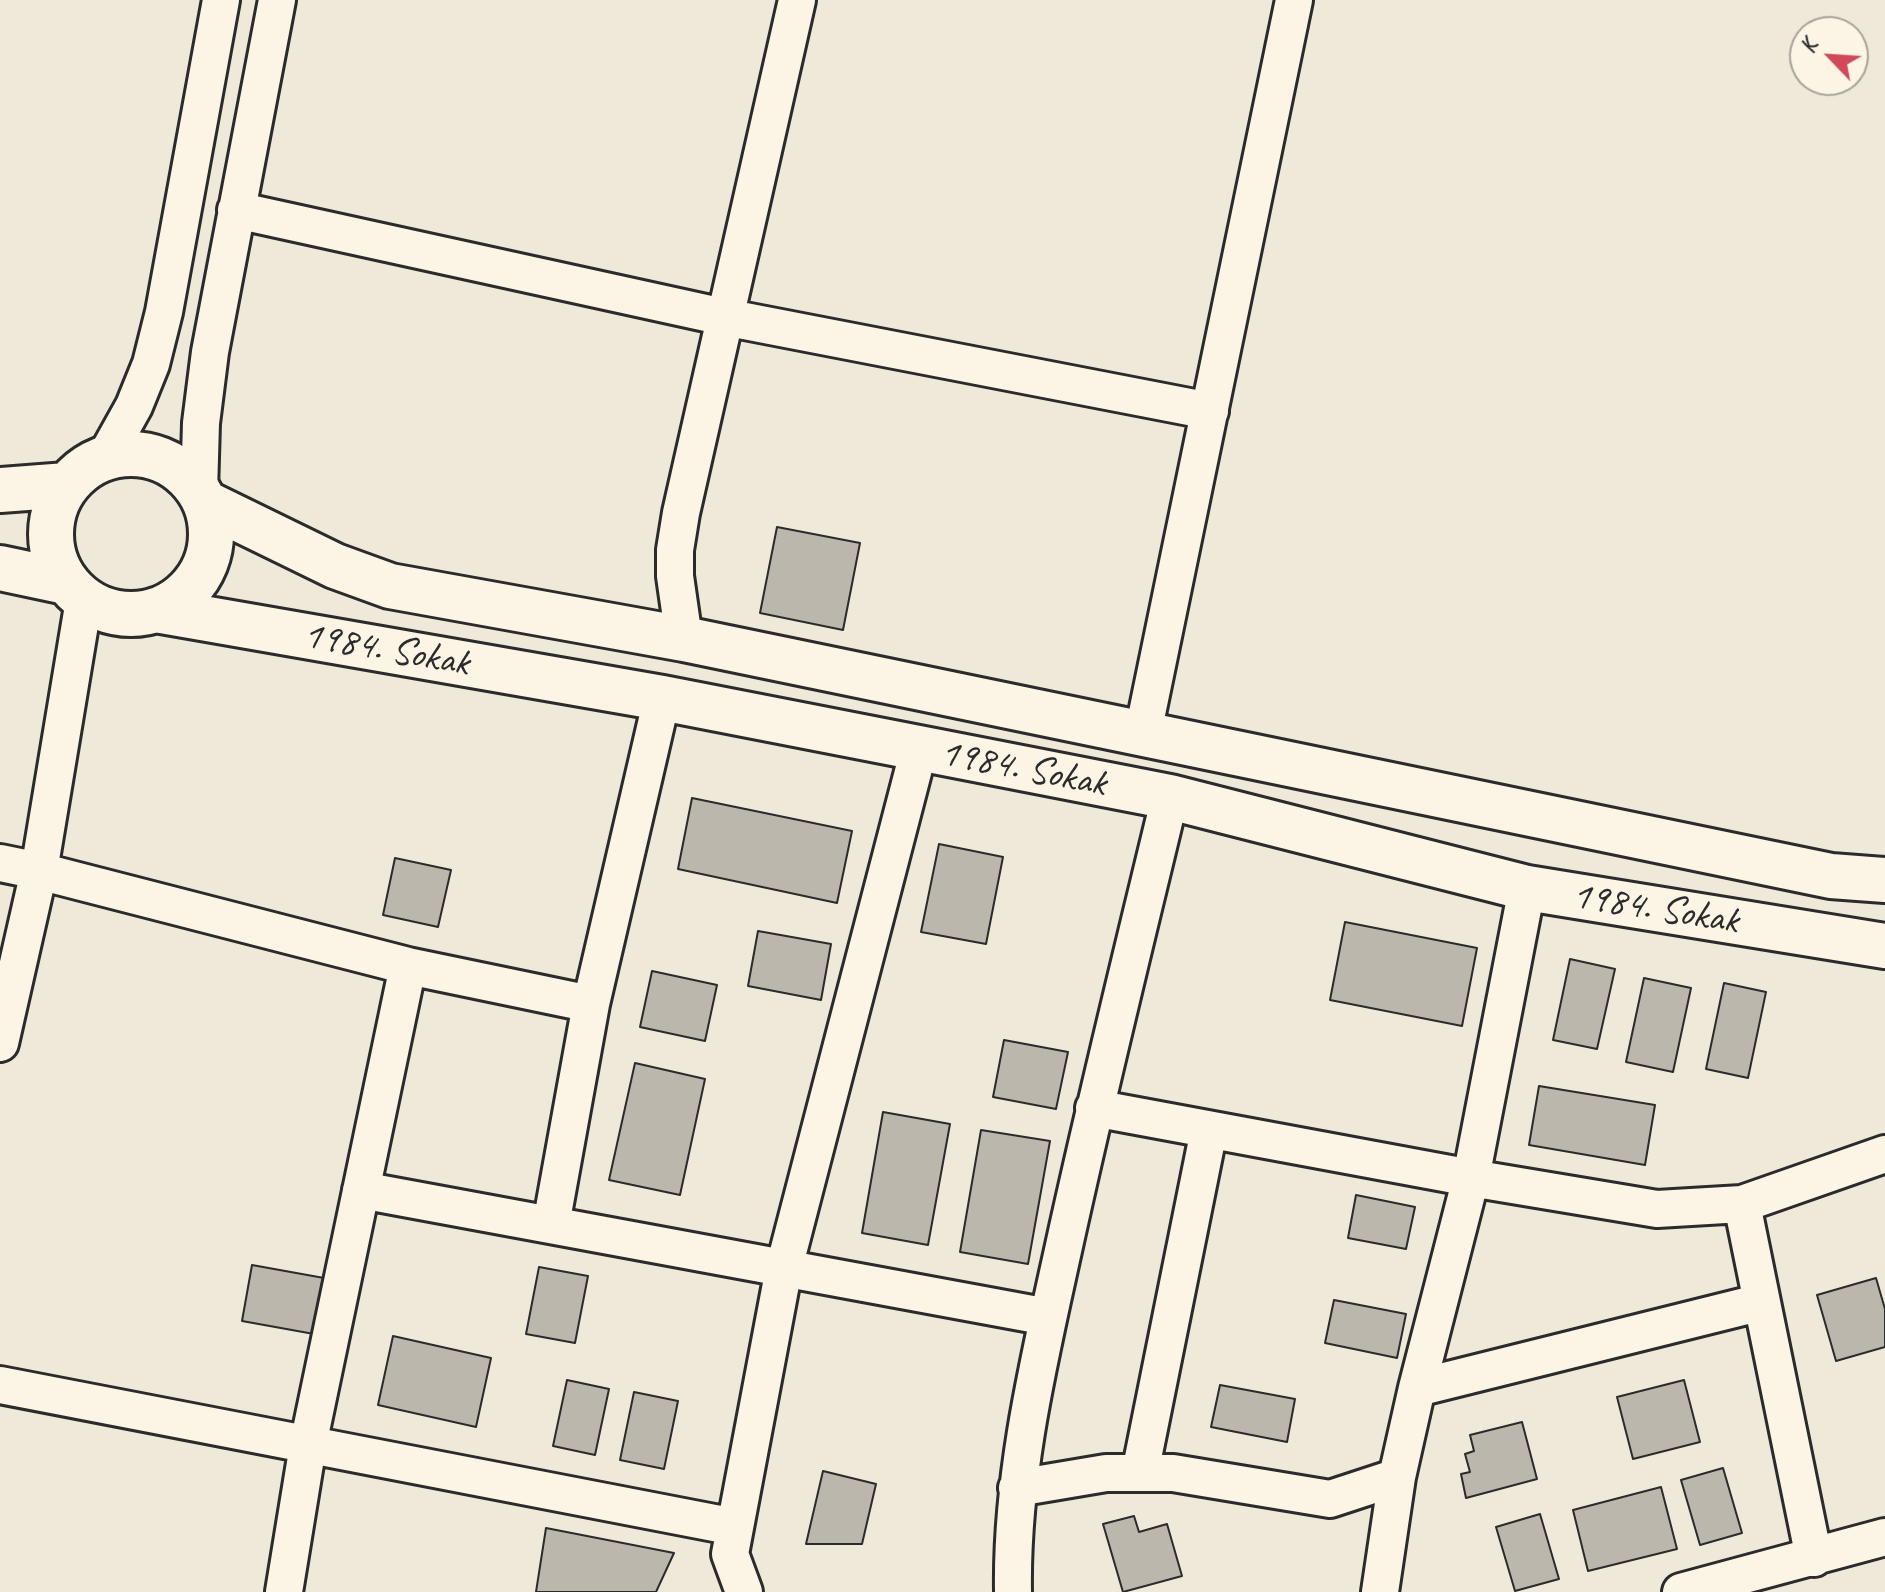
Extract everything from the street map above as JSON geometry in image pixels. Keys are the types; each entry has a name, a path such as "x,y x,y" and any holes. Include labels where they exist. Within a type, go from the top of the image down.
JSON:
{"main road":[{"path":"0,568 75,591 107,611 132,615 156,610 179,599 197,581 208,558 212,530 202,497 191,479 169,462 142,454 114,455 88,466 67,485 54,509 50,535 55,560 75,591"},
{"path":"0,490 67,485"},
{"path":"202,497 335,566 390,586 684,639 1831,876 1883,880 1878,945"},
{"name":"1984. Sokak","path":"156,610 662,698 1170,797 1527,888 1878,945"}],"street":[{"path":"105,458 134,406 151,364 164,312 221,0"},
{"path":"202,497 202,409 236,210 277,0"},
{"path":"684,639 675,576 675,550 681,513 797,0"},
{"path":"1143,733 1294,0"},
{"path":"236,210 724,317 1210,411"},
{"path":"0,1043 39,871 75,591"},
{"path":"551,1225 591,1004 662,698"},
{"path":"744,1592 730,1554 784,1268 919,749"},
{"path":"1013,1592 1017,1488 1048,1317 1094,1108 1170,797"},
{"path":"0,863 408,966 591,1004"},
{"path":"1380,1592 1397,1477 1471,1178 1527,888"},
{"path":"284,1592 308,1445 408,966"},
{"path":"1094,1108 1657,1209 1742,1204 1885,1154"},
{"path":"1140,1473 1209,1130"},
{"path":"361,1190 1048,1317"},
{"path":"1742,1204 1814,1558"},
{"path":"1417,1388 1762,1302"},
{"path":"0,1385 735,1527"},
{"path":"1017,1488 1106,1473 1173,1473 1330,1499 1397,1477"},
{"path":"1681,1592 1885,1537"}],"building":[{"path":"777,527 860,543 843,630 760,613"},
{"path":"692,798 852,831 837,903 678,869"},
{"path":"939,844 1003,857 986,944 921,932"},
{"path":"395,858 451,870 438,927 383,915"},
{"path":"1345,922 1477,948 1462,1026 1330,1000"},
{"path":"758,931 831,944 821,1000 748,986"},
{"path":"1570,959 1615,969 1597,1049 1553,1040"},
{"path":"652,971 717,985 705,1041 640,1027"},
{"path":"1644,978 1691,988 1673,1072 1626,1062"},
{"path":"1724,983 1766,992 1748,1078 1706,1069"},
{"path":"1004,1040 1068,1052 1056,1109 993,1097"},
{"path":"635,1063 705,1079 680,1195 609,1180"},
{"path":"1539,1086 1655,1105 1645,1165 1529,1145"},
{"path":"883,1112 950,1124 928,1245 862,1233"},
{"path":"981,1130 1050,1141 1028,1264 960,1252"},
{"path":"1356,1195 1415,1207 1406,1249 1348,1238"},
{"path":"252,1265 324,1278 314,1334 242,1321"},
{"path":"539,1267 588,1276 575,1343 526,1334"},
{"path":"1876,1278 1885,1309 1885,1347 1836,1361 1817,1295"},
{"path":"1334,1300 1406,1314 1397,1358 1325,1343"},
{"path":"393,1336 491,1358 476,1427 378,1405"},
{"path":"567,1380 609,1389 595,1455 553,1446"},
{"path":"1684,1380 1700,1442 1633,1459 1617,1397"},
{"path":"1220,1385 1295,1399 1287,1442 1211,1427"},
{"path":"634,1392 678,1401 664,1469 620,1460"},
{"path":"1522,1422 1537,1479 1466,1498 1461,1474 1470,1472 1465,1454 1474,1451 1470,1435"},
{"path":"1723,1468 1742,1533 1700,1545 1681,1480"},
{"path":"823,1471 876,1484 862,1544 806,1544"},
{"path":"1661,1487 1677,1549 1588,1571 1573,1510"},
{"path":"1540,1514 1559,1579 1515,1591 1496,1527"},
{"path":"1134,1516 1139,1532 1167,1524 1182,1576 1123,1592 1103,1524"},
{"path":"546,1528 674,1553 656,1592 536,1592"}]}
